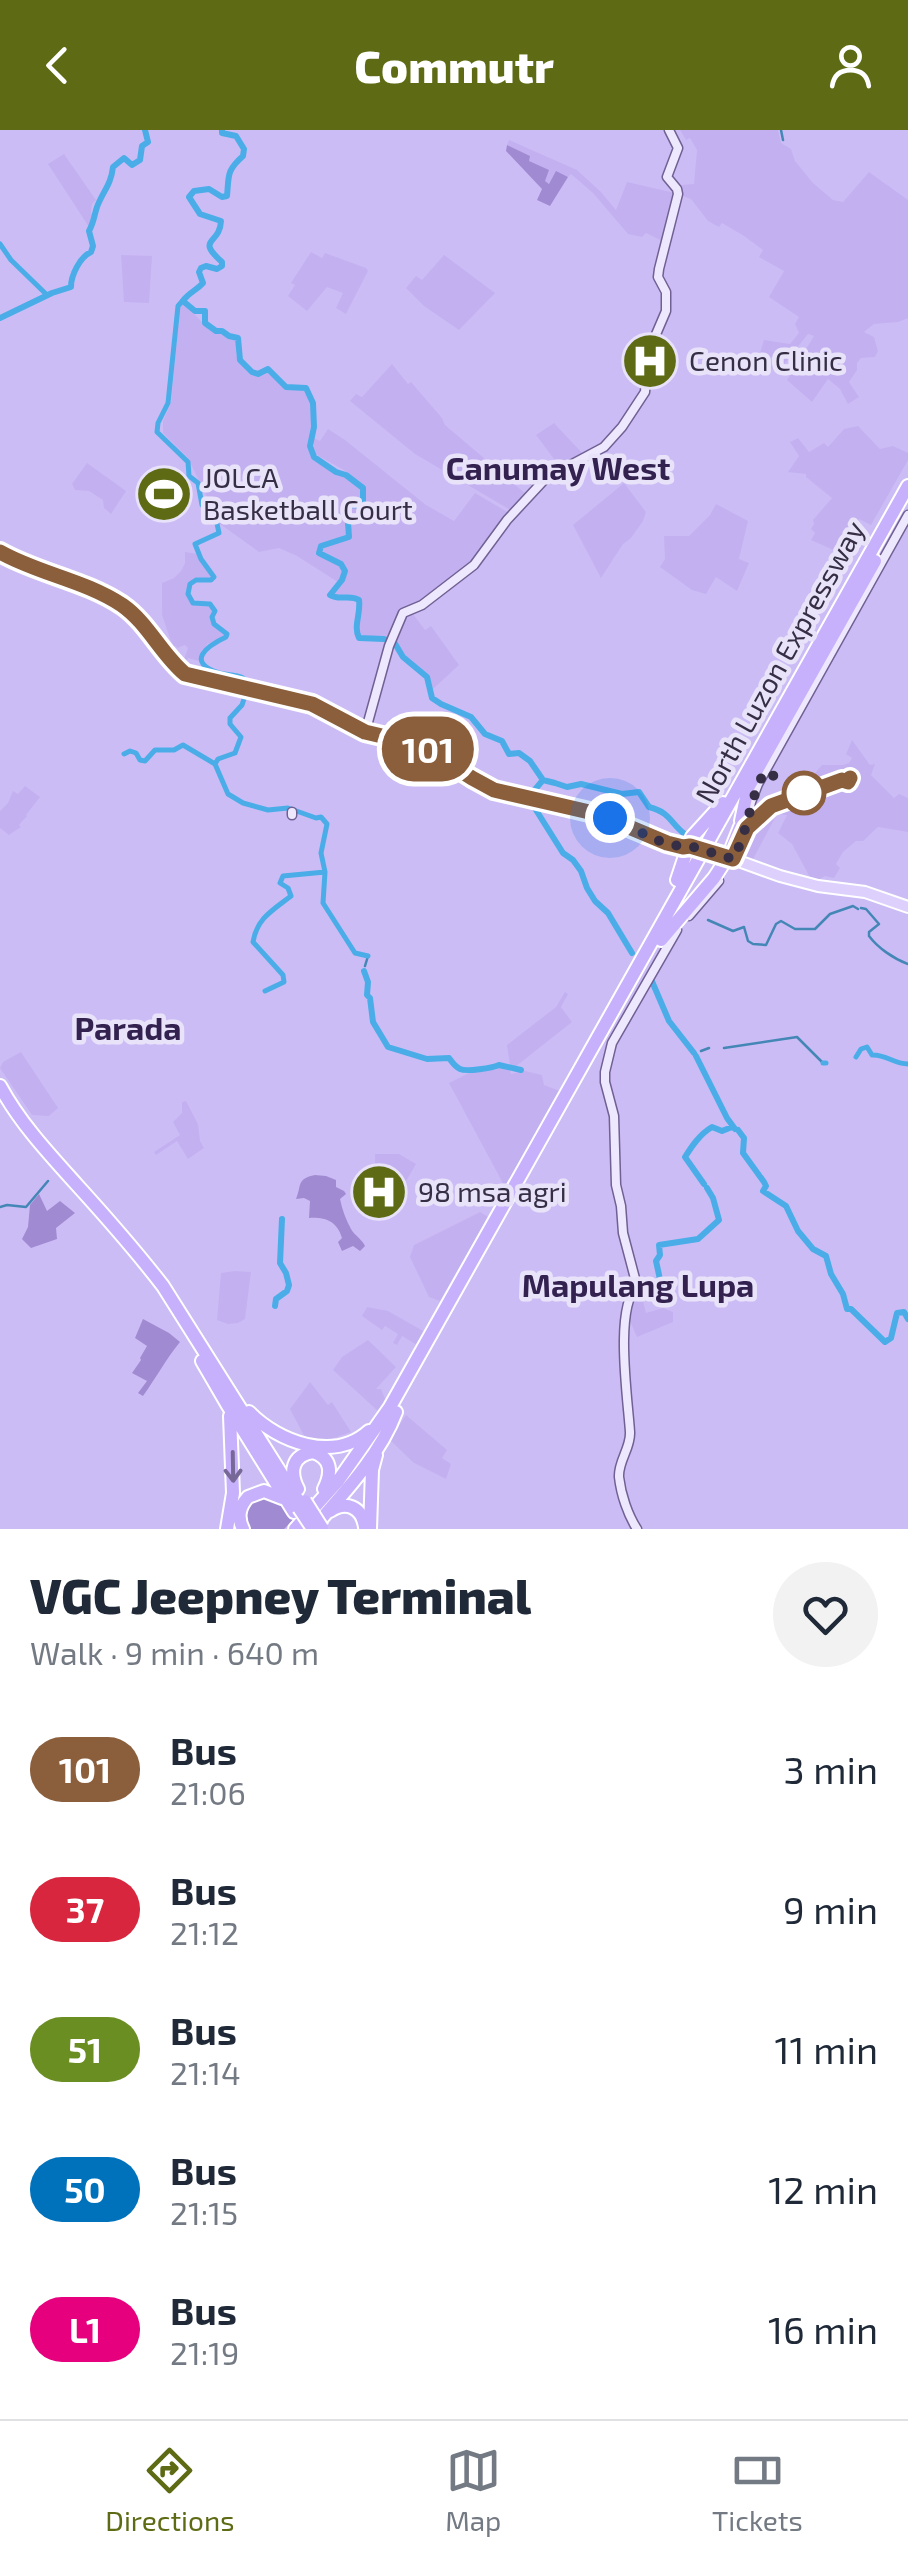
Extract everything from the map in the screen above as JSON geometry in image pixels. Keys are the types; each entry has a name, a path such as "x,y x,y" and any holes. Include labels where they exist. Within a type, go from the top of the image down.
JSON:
{"highway":[{"name":"North Luzon Expressway","path":"315,1527 393,1410 908,486"},
{"name":"North Luzon Expressway","path":"655,943 908,502"},
{"path":"655,943 691,849 692,837 730,794 765,737"},
{"path":"655,943 714,878 737,844 748,788 760,766"},
{"path":"0,1073 17,1107 50,1154"},
{"path":"0,1089 50,1154 138,1254 299,1508"},
{"path":"0,1089 16,1119 135,1256 197,1343 231,1418 234,1474 227,1529"},
{"path":"197,1343 216,1362 245,1407 299,1508"},
{"path":"226,1404 315,1527"},
{"path":"245,1407 277,1434 321,1447 347,1445 364,1436 393,1410"},
{"name":"North Luzon Expressway","path":"290,1529 338,1481 393,1410"},
{"path":"368,1529 372,1470 393,1410"},
{"path":"290,1529 374,1426"},
{"path":"315,1527 380,1443"},
{"path":"299,1508 292,1470 303,1454 318,1453 328,1461 330,1472 324,1488"},
{"path":"243,1529 241,1508 254,1493 275,1493 299,1508"},
{"path":"315,1527 336,1506 350,1506 360,1512 368,1529"}],"main road":[{"path":"365,732 390,642 404,610 422,604 474,565 530,494 552,474 604,447 641,400 648,352 666,310 666,292 658,277 678,194 667,177 678,148 669,130"},
{"path":"737,844 758,784 908,515"},
{"path":"0,552 86,586 124,607 185,674 318,706 365,732 420,745 490,788 610,818 667,843 780,876 816,886 865,892 908,907"},
{"path":"637,1529 630,1518 619,1477 630,1437 624,1329 629,1294 636,1286 623,1233 614,1116 605,1079 612,1042 674,934 706,899 726,858"}],"shaded area":[{"path":"680,130 778,130 781,143 791,149 795,161 833,200 843,202 869,172 908,200 908,318 874,324 864,332 874,337 878,351 875,357 861,358 849,382 859,397 848,404 840,389 828,379 812,402 787,380 814,336 808,334 777,373 771,367 777,358 759,356 764,340 790,344 799,333 795,324 799,317 769,297 784,271 759,257 763,250 744,236 722,223 719,227 708,221 691,199 680,195 682,185 694,184 697,150"},
{"path":"509,140 577,170 616,210 627,182 675,193 662,241 646,233 642,237 628,234 571,174 568,177 556,172 550,184 544,181 528,161 529,156 507,145"},
{"path":"507,145 549,170 545,181 549,184 556,171 568,177 550,206 537,200 542,189 506,151"},
{"path":"64,154 96,200 89,227 48,164"},
{"path":"311,252 322,258 325,253 368,271 346,314 336,308 343,293 327,287 307,311 288,296 295,285 291,283"},
{"path":"121,255 152,256 149,303 124,302"},
{"path":"444,255 495,293 459,330 406,288 416,276 422,280"},
{"path":"182,302 209,329 236,341 236,356 249,371 256,376 268,372 289,390 303,390 312,404 314,427 308,444 315,461 364,488 344,470 315,454 313,438 320,441 328,429 426,505 454,521 475,493 509,513 478,558 423,600 400,611 389,638 360,638 357,624 361,600 354,595 333,595 341,584 279,548 259,552 220,524 188,458 163,433 163,421 171,403"},
{"path":"392,364 445,425 526,494 512,511 415,454 350,401 356,394 362,397"},
{"path":"554,423 584,455 560,467 536,435"},
{"path":"858,426 880,449 893,446 908,453 908,460 871,525 859,519 838,552 811,540 815,533 811,529 813,520 832,498 806,474 788,472 799,456 790,442 798,438 809,452 824,443 828,447 844,429"},
{"path":"87,463 126,491 111,514 104,508 103,500 89,491 75,490 72,484"},
{"path":"624,483 646,512 601,578 573,525"},
{"path":"716,504 748,521 739,559 749,563 737,591 716,577 706,594 692,590 660,567 665,559 664,536 689,536"},
{"path":"185,552 198,554 212,576 196,579 187,594 193,603 209,604 215,610 213,624 226,637 207,644 199,661 188,658 185,667 182,665 188,648 173,647 162,615 162,583 181,571"},
{"path":"410,610 425,630 431,626 459,665 433,689 429,675 409,660 394,639 404,614"},
{"path":"852,740 870,765 875,764 871,775 894,798 899,794 908,798 908,832 878,827 843,852 834,878 825,876 813,883 792,844 778,833 787,815 777,814 752,861 741,854 751,820 793,780 810,779 822,765 849,763 852,758 846,754"},
{"path":"25,786 40,797 21,827 9,835 0,828 0,811 13,791 18,794"},
{"path":"565,992 568,994 561,1007 572,1022 515,1067 510,1065 507,1045 556,1007"},
{"path":"21,1052 58,1108 49,1116 32,1115 0,1068"},
{"path":"509,1066 511,1074 525,1071 542,1075 544,1085 560,1091 505,1187 449,1083 469,1070 496,1070"},
{"path":"186,1101 204,1148 188,1159 177,1141 156,1155 154,1152 180,1135 173,1122"},
{"path":"375,1154 399,1154 416,1164 402,1188 385,1190 375,1172"},
{"path":"315,1175 336,1180 336,1187 346,1194 340,1199 351,1229 365,1246 360,1251 353,1246 342,1251 338,1242 342,1238 334,1224 309,1218 310,1201 296,1199 302,1181"},
{"path":"39,1194 47,1211 60,1201 75,1213 56,1228 57,1239 31,1248 22,1239 28,1227 30,1205"},
{"path":"480,1212 488,1217 440,1301 429,1297 410,1257 414,1245"},
{"path":"251,1272 245,1319 228,1324 217,1320 221,1273"},
{"path":"640,1289 646,1313 663,1308 673,1312 673,1322 637,1337 627,1321 630,1295"},
{"path":"367,1307 388,1311 425,1332 417,1345 402,1336 397,1345 393,1343 398,1334 385,1326 382,1330 362,1316"},
{"path":"143,1319 180,1342 143,1396 138,1393 147,1381 132,1373 147,1346 135,1338"},
{"path":"368,1340 396,1367 376,1389 381,1389 385,1399 378,1411 333,1370 342,1357"},
{"path":"310,1382 328,1405 332,1402 351,1432 307,1441 290,1409"},
{"path":"406,1415 447,1450 442,1458 451,1464 446,1479 414,1463 390,1440"},
{"path":"260,1493 283,1504 294,1519 284,1529 246,1529 241,1514"}],"waterway":[{"path":"0,318 71,287 77,267 91,252 89,231 113,167 124,158 132,165 140,160 142,146 148,142 145,130"},
{"path":"222,130 236,136 244,149 229,174 227,196 209,189 194,191 189,197 200,214 221,221 210,249 222,266 201,268 203,283 183,301 195,311 205,311 205,323 216,331 238,338 240,360 252,372 258,374 268,369 286,387 306,388 313,403 310,446 314,457 363,488 363,506 347,508 349,537 321,546 319,553 341,564 345,571 330,595 359,600 359,638 394,642 403,657 427,677 432,698 471,717 485,734 502,741 509,754 519,753 530,761 543,780 622,794 639,792 649,807 667,816 686,835"},
{"path":"781,130 783,140"},
{"path":"0,244 47,295"},
{"path":"185,298 178,306 168,403 157,432 188,462 189,476 198,483 202,505 216,519 219,533 195,544 214,577 196,580 190,584 188,594 193,603 210,604 215,611 214,624 227,634 206,649 201,659 209,669 240,677 249,684 242,705 230,718 230,724 241,737 235,753 215,764 228,794 243,803 268,810 288,808 321,817 327,824 321,853 325,872 323,903 355,953 368,956"},
{"path":"124,754 130,751 145,761 155,750 174,750 183,745 215,764"},
{"path":"543,780 532,793 531,802 563,853 581,871 595,901 608,913 632,953"},
{"path":"265,991 284,982 283,975 253,942 262,921 291,896 280,883 283,876 325,872"},
{"path":"708,920 733,931 744,927 748,941 766,945 781,921 795,929 815,929 830,914 853,906 858,909"},
{"path":"861,908 879,924 869,936 887,953 908,964"},
{"path":"365,966 368,956"},
{"path":"364,971 373,1022 388,1047 427,1059 449,1058 463,1070 499,1065 521,1070"},
{"path":"651,979 669,1021 694,1053"},
{"path":"724,1048 797,1037 823,1063"},
{"path":"856,1057 867,1047 872,1055 908,1064"},
{"path":"701,1051 709,1048"},
{"path":"696,1056 735,1129"},
{"path":"704,1184 685,1157 712,1127 722,1131 732,1127"},
{"path":"738,1130 744,1138 743,1153 766,1186 763,1191 786,1206 798,1231 813,1249 826,1256 847,1309 885,1342 891,1338 897,1313 904,1312 908,1319"},
{"path":"0,1207 26,1207 48,1181"},
{"path":"657,1298 661,1284 656,1261 659,1245 698,1239 719,1220 707,1188"},
{"path":"275,1306 276,1299 289,1285 280,1263 282,1219"}],"bus line":[{"name":"101","path":"0,552 112,599 132,613 185,674 312,704 365,732 420,745 494,790 606,816 677,846 733,859 747,828 774,804 842,780 848,782 850,778"}],"place":[{"name":"Cenon Clinic","path":"650,361"},
{"name":"JOLCA Basketball Court","path":"164,494"},
{"name":"98 msa agri","path":"379,1192"}],"district":[{"name":"Canumay West","path":"558,469"},
{"name":"Parada","path":"128,1029"},
{"name":"Mapulang Lupa","path":"638,1286"}],"route":[{"path":"610,818 667,843 733,859 746,833 754,791 765,771 804,793"}]}
